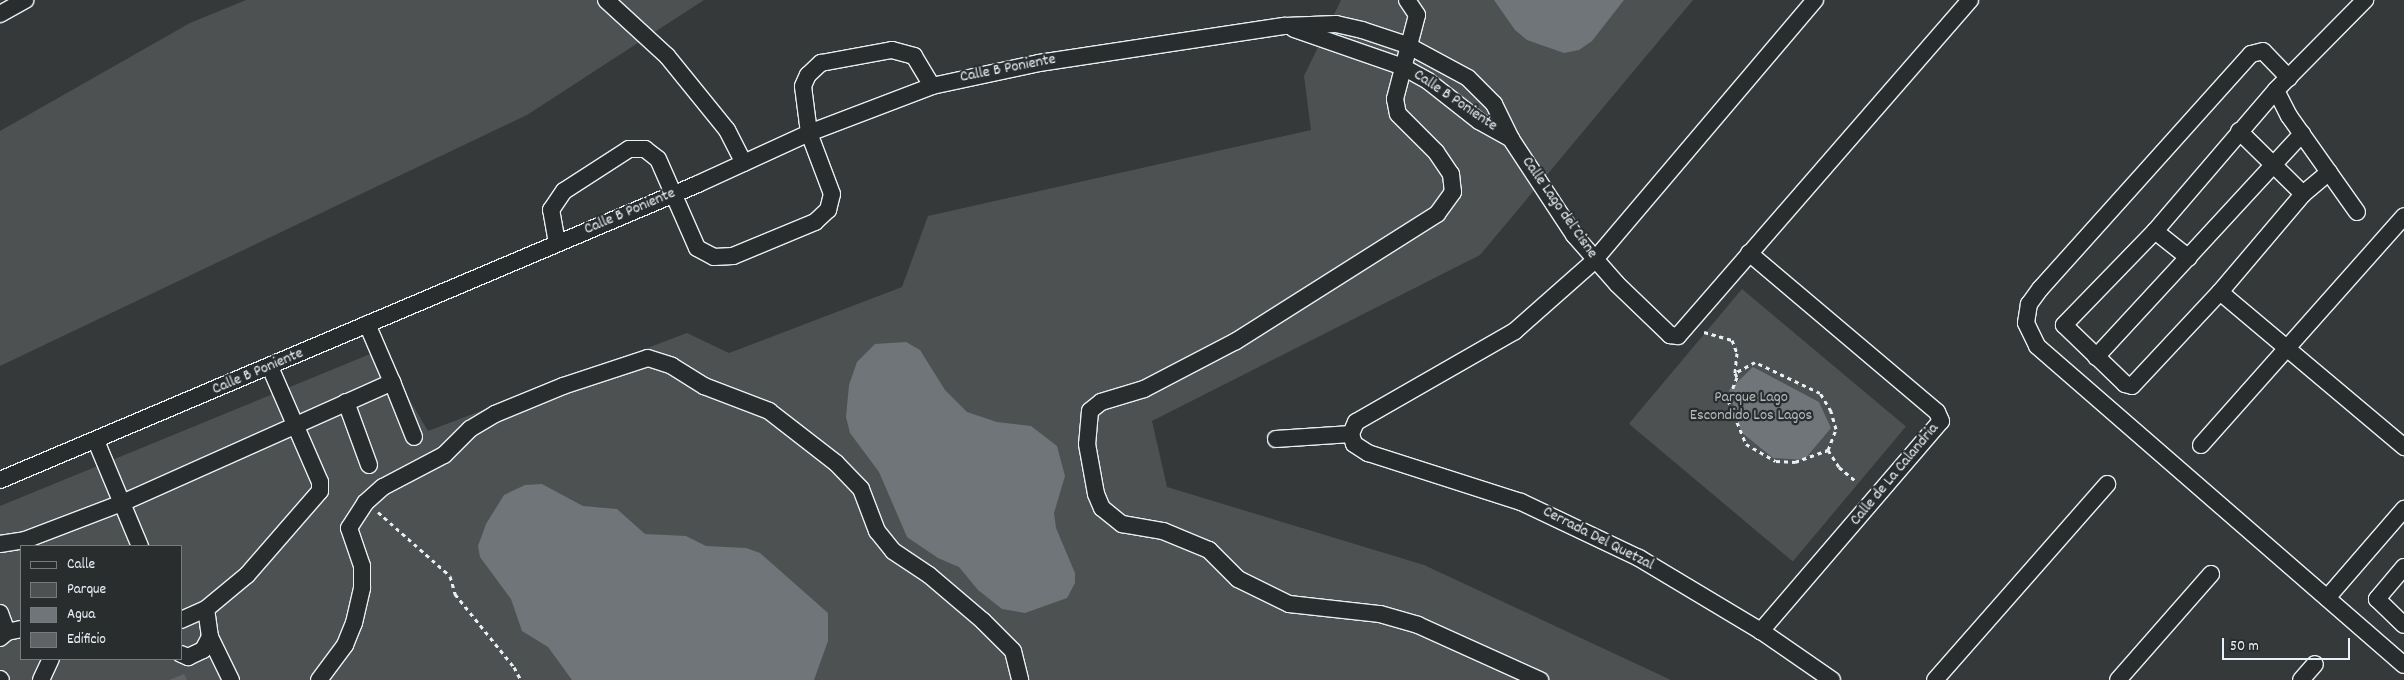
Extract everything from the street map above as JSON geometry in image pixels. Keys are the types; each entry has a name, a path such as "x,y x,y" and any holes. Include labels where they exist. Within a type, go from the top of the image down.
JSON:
{"street":[{"path":"0,14 25,0"},
{"path":"606,0 672,62 726,130 744,163"},
{"path":"1407,0 1417,15 1407,45 1395,99 1398,114 1436,152 1451,174 1453,192 1437,214 1236,341 1144,389 1101,402 1090,410 1086,444 1096,494 1102,508 1122,524 1163,531 1209,550 1238,579 1289,604 1380,614 1418,625 1540,680"},
{"path":"1276,439 1351,434 1356,422 1515,331 1594,261 1815,0"},
{"path":"2328,172 2303,194 2220,292 2132,386 2125,384 2064,326 2155,231 2276,90 2365,0"},
{"path":"1749,253 1969,1"},
{"name":"Calle B Poniente","path":"0,480 270,367 673,194 809,133 932,86 1038,63 1285,26 1336,24 1407,45 1468,78 1494,104 1511,139"},
{"name":"Calle B Poniente","path":"1285,26 1403,67 1428,81 1479,121 1511,139"},
{"path":"558,243 551,210 564,191 629,150 645,149 658,159 697,248 714,257 733,256 816,222 828,210 832,194 809,133 804,86 808,75 821,63 899,51 914,56 932,86"},
{"path":"2289,78 2263,51 2251,54 2040,289 2029,304 2026,323 2037,346 2404,665"},
{"path":"2276,90 2302,134 2357,212"},
{"path":"2239,131 2303,194"},
{"path":"2096,357 2189,258 2272,164 2302,134"},
{"name":"Calle Lago del Cisne","path":"1511,139 1574,235 1594,261 1675,337 1680,335 1749,253"},
{"path":"2202,445 2404,216"},
{"path":"2155,231 2189,258"},
{"name":"Calle de La Calandria","path":"1749,253 1937,412 1941,421 1762,631"},
{"path":"2220,292 2404,447"},
{"path":"367,324 414,437"},
{"path":"319,680 345,645 354,623 362,588 362,566 349,528 365,503 383,487 444,455 470,429 495,414 563,386 648,358 672,366 704,386 769,410 836,463 861,489 877,531 893,551 929,575 989,627 1013,651 1020,680"},
{"path":"182,620 206,609 247,575 320,491 320,482 270,367"},
{"path":"0,544 25,540 122,503 392,382"},
{"path":"346,402 369,465"},
{"name":"Cerrada Del Quetzal","path":"1351,434 1354,444 1368,454 1521,502 1582,529 1639,558 1762,631 1832,680"},
{"path":"96,441 140,545"},
{"path":"1935,680 2107,484"},
{"path":"2327,598 2404,509"},
{"path":"2404,567 2377,599 2404,625"},
{"path":"2118,680 2211,574"},
{"path":"206,609 210,637 231,680"},
{"path":"0,613 10,633"},
{"path":"182,654 188,657 203,650 210,637"},
{"path":"41,680 51,660"},
{"path":"2301,680 2315,664"}],"path":[{"path":"1704,332 1732,340 1737,354 1735,373 1737,377 1728,400 1746,444 1776,461 1795,462 1819,456 1828,450 1836,429 1831,411 1820,393 1755,362 1735,373"},
{"path":"1828,450 1839,467 1857,482"},
{"path":"365,503 450,576 455,594 514,667 520,680"}],"green space":[{"path":"246,0 704,0 527,115 0,366 0,131 190,23"},
{"path":"1341,0 1693,0 1480,255 1152,421 1167,487 1424,565 1671,680 0,680 0,506 380,350 428,431 687,333 729,353 902,287 928,216 1311,130 1304,76"},
{"name":"Parque Lago Escondido Los Lagos","path":"1742,289 1906,427 1793,561 1629,424"}],"water":[{"path":"1494,0 1624,0 1592,41 1579,50 1564,53 1527,40 1515,30"},
{"path":"906,342 920,350 945,390 967,412 997,422 1031,426 1057,446 1065,476 1054,513 1056,528 1075,573 1075,583 1067,598 1025,613 1002,609 978,590 959,567 938,558 907,537 879,472 850,433 846,417 849,385 857,362 875,344"},
{"path":"1753,367 1819,402 1831,428 1804,460 1773,458 1741,432 1729,390"},
{"path":"542,484 583,506 617,509 645,534 686,536 706,546 746,548 760,553 828,613 828,641 814,680 572,680 548,647 522,631 511,599 480,557 478,546 486,524 504,495 525,485"}],"building":[{"path":"184,674 187,680 169,680"}]}
